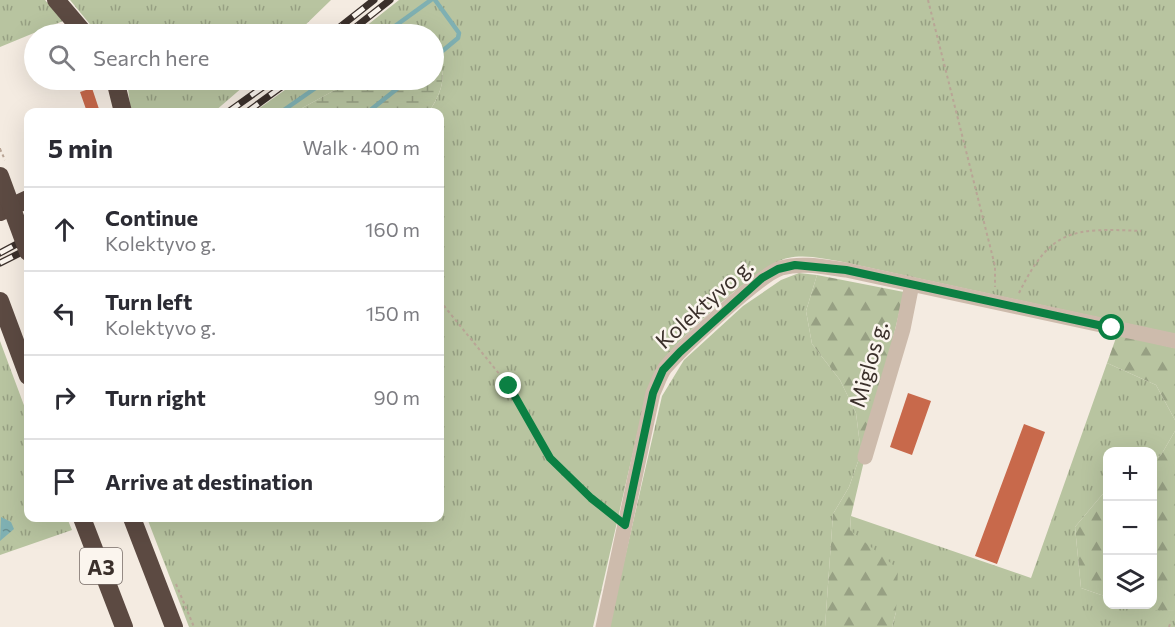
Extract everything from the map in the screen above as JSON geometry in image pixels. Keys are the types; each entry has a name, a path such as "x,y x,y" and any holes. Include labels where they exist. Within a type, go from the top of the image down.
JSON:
{"highway":[{"path":"56,0 76,24"},
{"path":"118,90 122,108"},
{"path":"0,176 24,241"},
{"path":"0,212 24,201"},
{"path":"0,301 24,365"},
{"name":"A3","path":"84,522 124,627"},
{"name":"A3","path":"134,522 174,627"}],"street":[{"name":"Kolektyvo g.","path":"603,627 653,393 663,370 762,278 787,267 815,265 1175,341"},
{"name":"Miglos g.","path":"865,457 903,329 912,284"}],"path":[{"path":"928,0 995,266 996,288 990,301"},
{"path":"1012,306 1041,254 1056,240 1096,229 1141,231"},
{"path":"444,306 509,386 550,458 591,498 625,525"},
{"path":"1169,627 1171,621"}],"green space":[{"path":"0,0 45,0 63,21 56,24 24,24 24,37 0,47"},
{"path":"70,0 331,0 306,24 90,24"},
{"path":"399,0 1175,0 1175,334 843,262 809,257 788,258 758,273 719,304 682,339 659,366 645,400 593,627 189,627 149,522 444,522 444,108 431,108 440,90 444,90 444,24 369,24"},
{"path":"128,90 239,90 219,108 130,108"},
{"path":"285,90 335,90 302,108 260,108"},
{"path":"335,90 440,90 431,108 302,108"},
{"path":"799,273 817,275 806,311 812,344 840,380 856,413 861,453 849,487 833,514 825,627 609,627 662,396 684,360 743,306 781,280"},
{"path":"817,275 904,292 851,516 850,530 898,569 896,612 892,627 825,627 833,514 849,487 861,453 856,413 840,380 812,344 806,311"},
{"path":"1117,335 1175,348 1175,420 1156,385 1107,363"},
{"path":"0,341 24,405 24,522 69,522 72,530 0,555"},
{"path":"1107,363 1156,385 1175,420 1175,431 1161,455 1157,458 1157,447 1103,447 1103,494 1075,527 1081,588 1103,596 1103,609 1175,611 1175,627 892,627 896,612 850,530 851,516 1031,578"},
{"path":"1175,431 1175,611 1138,609 1157,609 1157,458 1161,455"},
{"path":"1103,494 1103,596 1081,588 1075,527"}],"water":[{"path":"1,517 11,522 14,529 0,541"}],"building":[{"path":"93,90 99,108 86,108 80,92"},
{"path":"908,393 931,401 912,455 890,447"},
{"path":"1024,424 1045,432 997,564 975,556"}],"waterway":[{"path":"398,24 431,0"},
{"path":"435,0 459,33 458,38 444,50"},
{"path":"287,108 313,90"},
{"path":"373,108 396,90"}],"railway":[{"path":"344,24 374,0"},
{"path":"360,24 390,0"},
{"path":"234,108 259,90"},
{"path":"252,108 277,90"},
{"path":"0,253 24,240"},
{"path":"0,263 24,251"}],"route":[{"path":"509,386 550,458 591,498 625,525 653,393 663,370 762,278 778,269 795,265 815,265 846,270 1112,328"}]}
